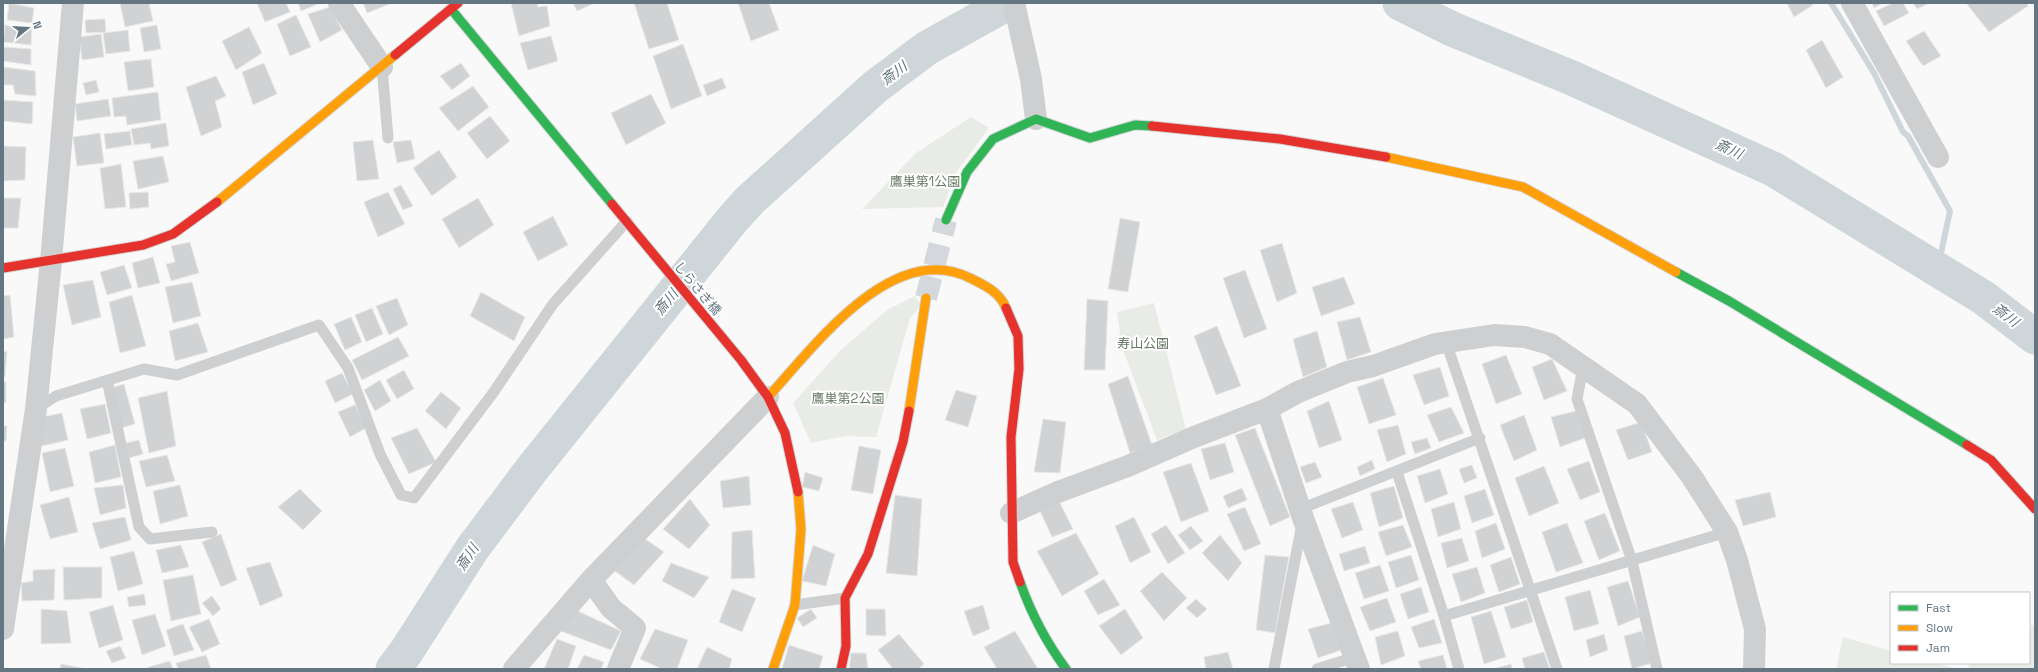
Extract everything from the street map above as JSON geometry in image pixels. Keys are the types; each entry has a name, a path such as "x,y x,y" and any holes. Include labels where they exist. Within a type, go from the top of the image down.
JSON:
{"street":[{"path":"3,629 36,409 52,261 73,3"},
{"path":"339,3 382,68"},
{"path":"1014,3 1031,79 1036,119"},
{"path":"1852,3 1938,157"},
{"path":"3,268 142,245 173,234 199,216 382,68 455,6"},
{"name":"しらさぎ橋","path":"455,6 635,232 741,360 768,397 785,433 798,494 801,529 795,605 773,669"},
{"path":"946,220 967,172 993,139 1016,126 1036,119 1090,138 1135,125 1163,126 1280,139 1409,161 1523,187 1729,301 1990,460 2035,509"},
{"path":"514,669 591,580 768,397 839,320 869,295 900,276 918,271 940,270 962,274 982,284 1002,298 1018,336 1019,369 1011,437 1011,513 1013,562 1030,610 1054,653 1066,669"},
{"path":"841,669 846,646 844,616 845,598 868,554 903,442 916,372 926,298"},
{"path":"1011,513 1058,492 1128,466 1194,437 1267,409 1298,392 1347,372 1446,342 1494,335 1525,337 1550,344 1637,404 1692,477 1727,532 1747,591 1755,629 1754,669"},
{"path":"1267,409 1302,513 1357,663"},
{"path":"591,580 611,608 635,628 618,669"}],"lane":[{"path":"382,68 388,138"},
{"path":"36,409 56,396 144,369 177,375 320,325 348,368 380,454 401,495 414,498 492,393 553,304 627,221"},
{"path":"1446,342 1480,438 1557,669"},
{"path":"1583,367 1577,399 1632,560 1657,669"},
{"path":"107,380 140,527 150,538 212,532"},
{"path":"1274,669 1302,513 1480,438"},
{"path":"1397,472 1444,616 1459,669"},
{"path":"1444,616 1727,532"},
{"path":"795,605 845,598"},
{"path":"1318,669 1357,663"}],"green space":[{"name":"鷹巣第1公園","path":"971,117 989,128 956,173 943,207 862,209 916,153"},
{"name":"鷹巣第2公園","path":"915,296 921,305 910,318 876,437 845,436 811,443 793,403 841,350 887,310"},
{"name":"寿山公園","path":"1154,303 1186,429 1157,440 1122,347 1117,312"},
{"path":"2030,625 2035,625 2035,669 1966,669 1970,664 2030,664"},
{"path":"1843,637 1890,651 1890,664 1939,664 1957,669 1836,669"}],"building":[{"path":"9,3 34,8 32,23 7,20"},
{"path":"120,3 149,3 153,21 125,27"},
{"path":"257,3 286,3 290,12 265,22"},
{"path":"298,3 320,3 301,11"},
{"path":"363,3 392,3 367,13"},
{"path":"511,3 537,3 538,7 547,6 550,26 519,36"},
{"path":"573,3 595,3 577,11"},
{"path":"634,3 667,3 679,40 649,49"},
{"path":"738,3 769,3 779,30 751,41"},
{"path":"1787,3 1812,3 1813,5 1794,17"},
{"path":"1872,3 1883,3 1874,8"},
{"path":"1893,3 1903,3 1909,13 1884,26 1876,11"},
{"path":"1913,3 1929,3 1917,9"},
{"path":"1966,3 2027,3 2028,6 1989,32"},
{"path":"330,7 342,30 320,42 308,14"},
{"path":"296,15 311,47 290,56 277,24"},
{"path":"105,19 106,32 86,33 85,20"},
{"path":"5,25 32,28 31,45 3,42"},
{"path":"157,25 161,49 144,52 140,28"},
{"path":"249,27 262,53 236,70 222,41"},
{"path":"128,30 130,51 106,54 103,33"},
{"path":"1924,31 1941,56 1923,66 1906,41"},
{"path":"101,34 104,57 82,60 79,37"},
{"path":"551,36 558,61 528,70 520,43"},
{"path":"1822,40 1843,77 1826,88 1806,50"},
{"path":"683,44 702,96 671,109 653,56"},
{"path":"3,47 31,49 31,65 3,61"},
{"path":"151,59 154,87 128,91 124,62"},
{"path":"264,63 277,94 253,105 242,72"},
{"path":"461,63 470,76 452,90 440,76"},
{"path":"3,67 35,71 36,96 15,94 13,85 3,85"},
{"path":"216,76 226,96 215,101 222,127 201,136 186,87"},
{"path":"722,78 726,88 707,96 703,85"},
{"path":"96,80 99,92 86,95 83,83"},
{"path":"473,86 489,107 458,131 439,108"},
{"path":"158,92 161,120 127,125 126,116 114,117 112,98"},
{"path":"651,94 666,123 626,145 611,113"},
{"path":"108,99 111,116 77,121 75,104"},
{"path":"3,100 33,102 32,124 3,121"},
{"path":"490,116 510,141 487,159 467,133"},
{"path":"166,123 169,146 151,149 150,143 134,145 131,129"},
{"path":"130,131 132,145 106,149 104,134"},
{"path":"100,133 104,163 77,166 73,137"},
{"path":"373,140 379,179 357,181 353,142"},
{"path":"411,140 415,159 397,163 393,142"},
{"path":"3,146 26,147 25,180 3,181"},
{"path":"439,150 457,177 432,196 413,168"},
{"path":"163,156 169,182 138,189 133,161"},
{"path":"121,164 126,207 105,209 100,168"},
{"path":"401,185 413,206 403,210 393,189"},
{"path":"148,192 149,207 130,209 129,193"},
{"path":"388,192 405,224 378,237 364,202"},
{"path":"3,198 21,198 18,228 3,228"},
{"path":"478,198 494,225 459,248 442,219"},
{"path":"553,216 568,245 538,261 523,232"},
{"path":"1120,218 1140,222 1128,292 1108,289"},
{"path":"190,242 199,273 171,281 166,264 175,262 171,246"},
{"path":"1282,243 1297,293 1277,302 1260,250"},
{"path":"153,257 160,283 138,288 132,263"},
{"path":"124,265 132,288 107,295 100,272"},
{"path":"1245,270 1267,329 1244,338 1223,278"},
{"path":"1344,277 1355,304 1321,316 1312,287"},
{"path":"93,280 101,317 72,325 63,285"},
{"path":"192,282 201,316 173,323 165,287"},
{"path":"481,292 525,317 514,341 470,316"},
{"path":"10,295 14,337 3,339 3,296"},
{"path":"132,295 146,346 120,353 109,302"},
{"path":"397,298 408,325 389,335 376,306"},
{"path":"1087,299 1108,301 1105,370 1084,370"},
{"path":"372,308 383,334 366,342 355,315"},
{"path":"351,317 362,342 345,350 334,324"},
{"path":"1360,317 1371,352 1347,360 1337,322"},
{"path":"198,323 208,352 175,361 169,331"},
{"path":"1217,326 1241,386 1216,395 1194,336"},
{"path":"1317,331 1327,367 1303,377 1293,339"},
{"path":"398,337 409,356 362,380 352,360"},
{"path":"3,351 7,352 5,377 3,377"},
{"path":"1506,355 1522,394 1496,404 1482,364"},
{"path":"1552,359 1567,391 1544,400 1532,367"},
{"path":"1440,367 1449,396 1424,405 1413,375"},
{"path":"404,370 414,389 397,399 386,380"},
{"path":"342,373 353,394 335,403 325,381"},
{"path":"1128,376 1152,445 1130,453 1108,384"},
{"path":"1383,378 1396,415 1369,424 1357,387"},
{"path":"380,380 391,401 375,411 364,390"},
{"path":"3,382 6,382 6,403 3,403"},
{"path":"124,384 135,424 121,428 111,388"},
{"path":"956,390 977,396 968,427 945,420"},
{"path":"167,391 176,446 149,453 138,398"},
{"path":"441,392 461,408 446,429 425,411"},
{"path":"1329,401 1342,440 1319,448 1307,411"},
{"path":"105,404 111,433 87,439 80,409"},
{"path":"355,405 366,428 350,437 338,412"},
{"path":"1451,407 1464,433 1439,442 1427,415"},
{"path":"1576,411 1585,438 1560,447 1551,417"},
{"path":"62,413 68,440 42,446 37,418"},
{"path":"1524,415 1537,450 1514,461 1500,425"},
{"path":"1043,419 1066,422 1060,473 1034,472"},
{"path":"1641,422 1652,452 1628,460 1616,430"},
{"path":"1398,425 1406,454 1387,462 1377,430"},
{"path":"3,426 7,426 6,441 3,441"},
{"path":"417,428 436,462 409,474 391,438"},
{"path":"1255,428 1290,517 1270,526 1235,435"},
{"path":"1427,438 1431,448 1415,454 1411,442"},
{"path":"139,440 143,454 129,458 126,443"},
{"path":"1225,443 1234,472 1210,480 1201,449"},
{"path":"115,445 121,477 95,483 89,452"},
{"path":"859,446 881,450 873,494 851,490"},
{"path":"65,448 74,486 50,492 42,453"},
{"path":"167,455 175,481 146,487 139,461"},
{"path":"1372,460 1375,469 1360,476 1357,467"},
{"path":"1589,461 1600,492 1580,500 1567,469"},
{"path":"1315,462 1322,477 1306,483 1300,467"},
{"path":"1191,463 1209,511 1181,522 1163,472"},
{"path":"1472,465 1477,478 1464,483 1459,469"},
{"path":"1544,466 1559,503 1529,516 1515,478"},
{"path":"1440,469 1448,494 1425,503 1417,476"},
{"path":"805,472 823,478 819,491 802,487"},
{"path":"749,476 751,505 723,508 720,481"},
{"path":"123,485 126,508 100,515 94,488"},
{"path":"180,485 188,516 160,524 153,491"},
{"path":"1394,486 1403,518 1379,527 1370,493"},
{"path":"1242,488 1247,500 1228,508 1223,496"},
{"path":"300,489 322,511 303,530 278,507"},
{"path":"1485,489 1494,515 1472,523 1464,496"},
{"path":"1770,492 1776,517 1743,526 1735,500"},
{"path":"895,495 922,499 917,576 886,573"},
{"path":"69,497 78,532 50,539 40,505"},
{"path":"690,499 710,525 689,549 663,529"},
{"path":"1353,502 1363,530 1342,538 1331,509"},
{"path":"1454,502 1461,529 1438,537 1431,509"},
{"path":"1060,503 1073,529 1052,537 1040,511"},
{"path":"1245,507 1261,544 1244,551 1227,514"},
{"path":"1605,513 1620,551 1599,560 1584,521"},
{"path":"125,517 131,540 100,549 92,523"},
{"path":"1134,517 1151,552 1130,563 1115,526"},
{"path":"1496,523 1505,549 1482,558 1475,531"},
{"path":"1567,523 1583,563 1556,572 1542,532"},
{"path":"1166,525 1185,553 1168,564 1151,534"},
{"path":"1403,525 1412,547 1386,556 1378,532"},
{"path":"1191,526 1203,541 1190,550 1178,535"},
{"path":"752,530 755,578 731,579 732,532"},
{"path":"1076,533 1099,574 1062,596 1037,551"},
{"path":"221,534 237,580 221,587 202,542"},
{"path":"1220,535 1242,563 1228,581 1202,553"},
{"path":"641,536 664,552 634,585 612,569"},
{"path":"1462,538 1469,561 1447,568 1441,543"},
{"path":"181,545 189,567 162,573 156,550"},
{"path":"813,545 835,554 826,586 802,581"},
{"path":"1365,546 1370,563 1344,571 1339,554"},
{"path":"134,551 143,584 118,591 110,557"},
{"path":"1265,555 1289,557 1275,633 1256,630"},
{"path":"1411,555 1419,580 1396,588 1388,562"},
{"path":"1511,557 1520,584 1499,592 1490,565"},
{"path":"270,562 283,596 260,606 246,568"},
{"path":"671,563 709,577 694,598 662,581"},
{"path":"1380,565 1389,591 1364,599 1355,573"},
{"path":"63,567 102,567 102,598 64,600"},
{"path":"1477,567 1485,593 1461,602 1452,574"},
{"path":"55,569 54,600 22,601 21,583 33,581 33,570"},
{"path":"1162,572 1187,598 1164,621 1140,591"},
{"path":"193,575 201,614 171,621 163,580"},
{"path":"1104,579 1120,605 1098,615 1084,591"},
{"path":"1628,581 1640,617 1618,626 1607,587"},
{"path":"1421,587 1429,612 1408,619 1400,594"},
{"path":"732,589 756,598 742,632 719,622"},
{"path":"1590,590 1599,624 1574,631 1565,597"},
{"path":"144,594 146,605 129,607 127,597"},
{"path":"212,596 221,609 213,616 202,603"},
{"path":"1387,598 1396,622 1370,631 1360,607"},
{"path":"1196,599 1207,609 1197,618 1186,608"},
{"path":"1527,600 1533,622 1511,629 1504,607"},
{"path":"113,605 123,640 99,648 89,612"},
{"path":"983,605 990,629 973,636 964,611"},
{"path":"569,607 621,631 611,650 558,630"},
{"path":"41,609 67,611 71,643 41,644"},
{"path":"811,609 817,618 803,627 797,618"},
{"path":"866,609 885,609 886,636 866,635"},
{"path":"1125,609 1143,638 1121,655 1099,626"},
{"path":"1491,611 1506,657 1484,664 1471,617"},
{"path":"155,614 166,646 142,655 132,620"},
{"path":"209,619 220,644 202,652 189,627"},
{"path":"1434,619 1442,643 1419,648 1411,627"},
{"path":"1335,622 1344,649 1318,658 1308,629"},
{"path":"183,624 194,650 174,656 166,630"},
{"path":"655,629 688,640 677,669 662,669 640,659"},
{"path":"1015,631 1038,669 997,669 984,647"},
{"path":"1398,631 1405,656 1381,665 1375,637"},
{"path":"1642,631 1652,663 1632,669 1624,636"},
{"path":"899,634 924,664 918,669 893,669 878,650"},
{"path":"1604,634 1608,650 1590,657 1586,640"},
{"path":"557,639 576,646 568,669 544,669"},
{"path":"789,645 823,656 819,669 782,669"},
{"path":"120,646 126,658 112,663 106,651"},
{"path":"707,647 732,659 729,669 697,669"},
{"path":"1228,652 1233,669 1206,669 1204,657"},
{"path":"1544,652 1550,669 1525,669 1522,658"},
{"path":"851,653 866,653 868,669 849,669"},
{"path":"206,655 211,669 178,669 176,663"},
{"path":"584,655 604,662 601,669 577,669"},
{"path":"1443,655 1447,669 1421,669 1418,661"},
{"path":"170,661 173,669 148,669 148,667"},
{"path":"61,664 82,668 60,669"},
{"path":"1511,664 1512,669 1492,669"}],"waterway":[{"name":"斎川","path":"393,669 406,652 472,549 532,469 732,220 749,201 875,87 927,48 1008,3"},
{"name":"斎川","path":"1400,3 1452,29 1572,78 1773,169 1984,298 2035,337"},
{"path":"1831,3 1874,73 1903,132 1908,136 1950,211 1941,253 1935,268"}],"tunnel":[{"path":"926,298 946,220"}],"traffic: fast":[{"path":"451,9 612,204"},
{"path":"946,220 967,172 993,139 1036,119 1090,138 1135,125 1152,126"},
{"path":"1676,272 1729,301 1967,445"},
{"path":"1020,582 1040,627 1066,669"}],"traffic: slow":[{"path":"217,202 395,55"},
{"path":"1386,157 1523,187 1676,272"},
{"path":"768,397 808,352 857,304 884,286 912,273 941,270 970,278 996,293 1006,308"},
{"path":"909,411 926,298"},
{"path":"773,669 795,605 801,529 798,492"}],"traffic: jam":[{"path":"395,55 458,3"},
{"path":"1152,126 1280,139 1386,157"},
{"path":"3,268 143,245 173,234 217,202"},
{"path":"612,204 741,360 768,397 785,433 798,492"},
{"path":"1006,308 1018,336 1019,369 1011,437 1013,562 1020,582"},
{"path":"841,669 846,646 845,598 868,554 903,442 909,411"},
{"path":"1967,445 1991,460 2035,509"}]}
